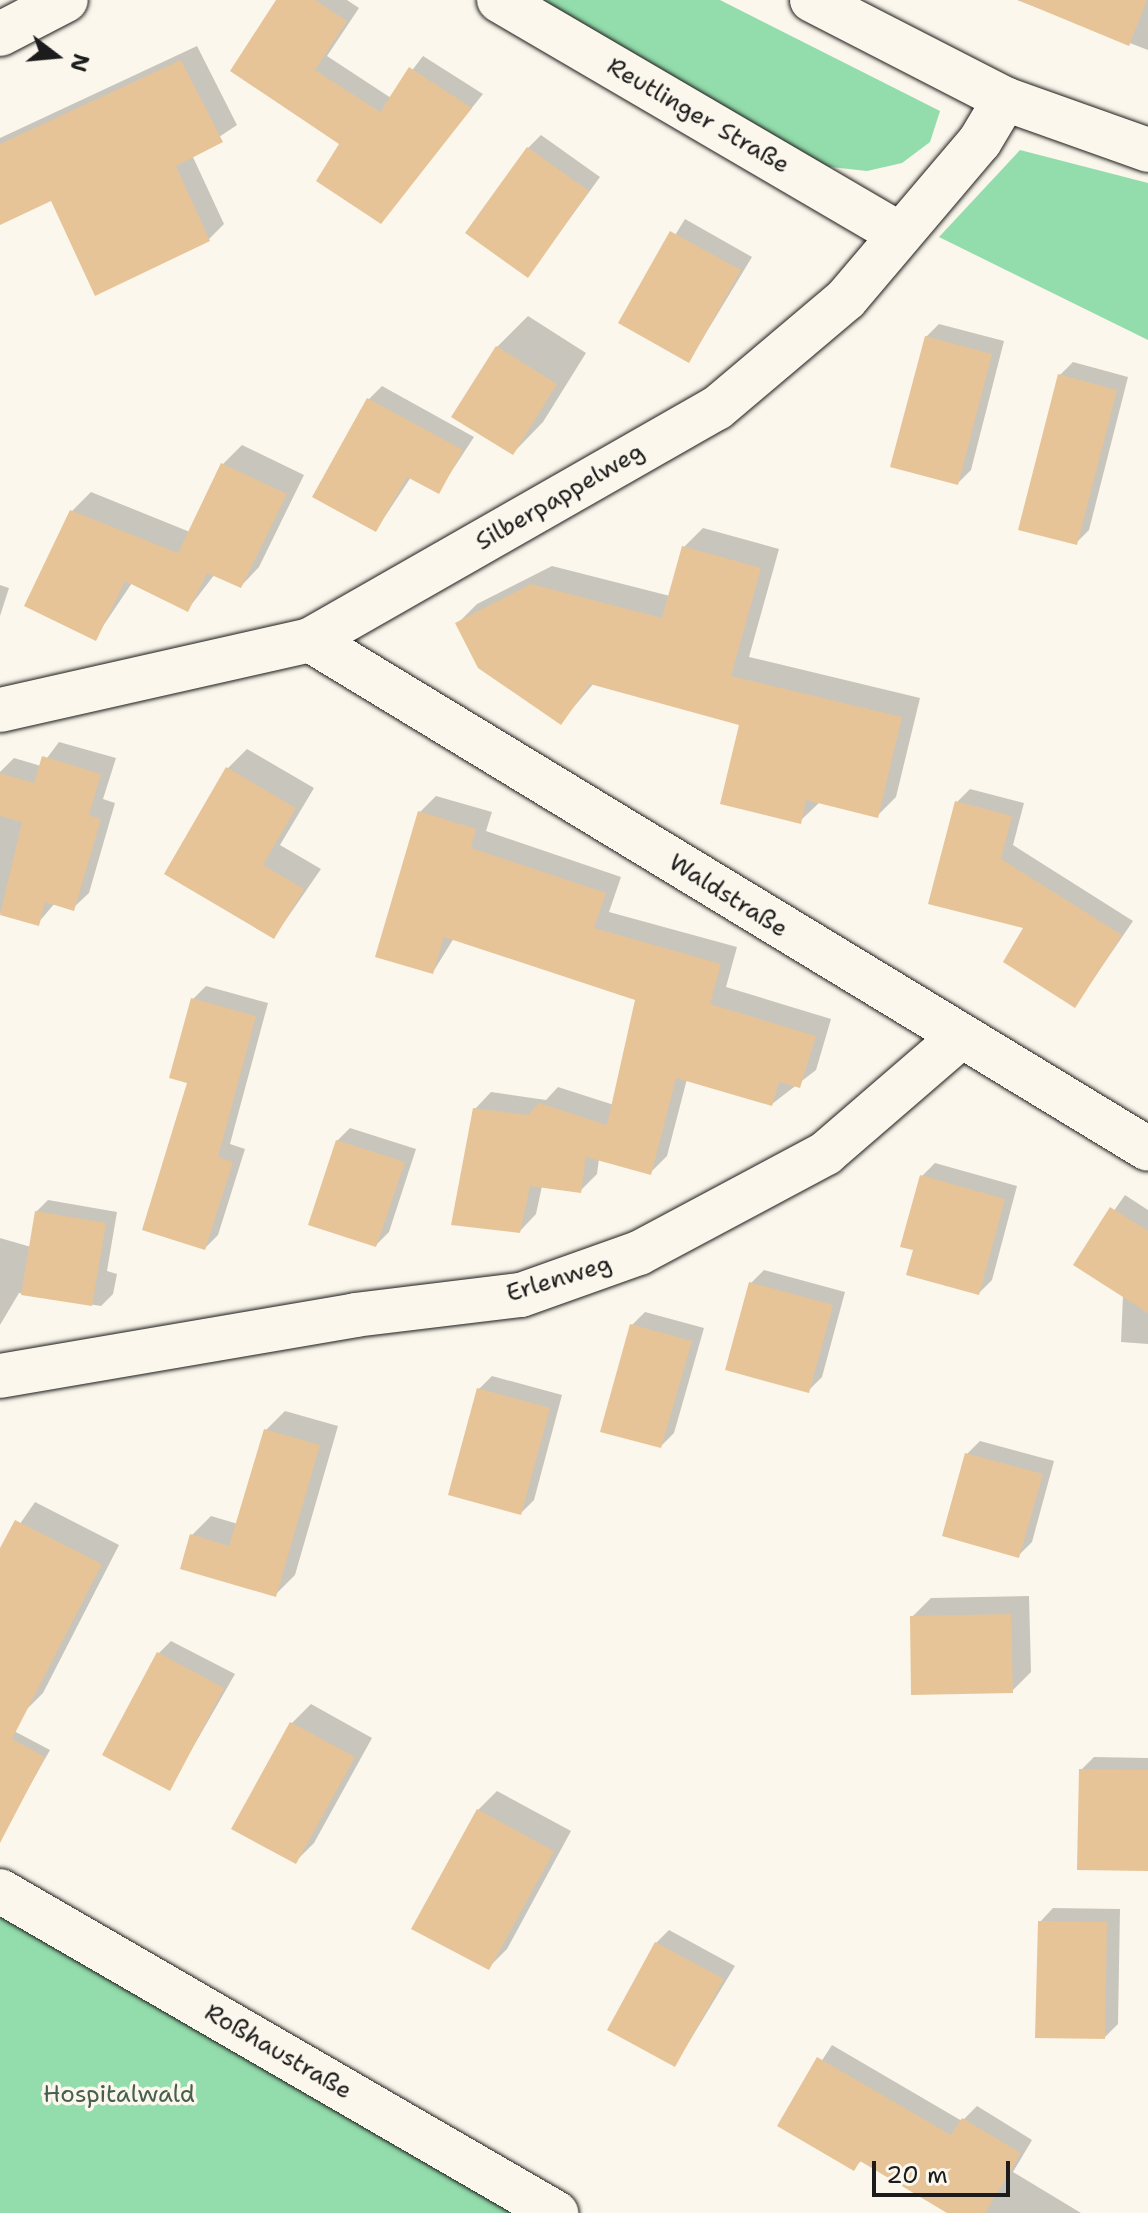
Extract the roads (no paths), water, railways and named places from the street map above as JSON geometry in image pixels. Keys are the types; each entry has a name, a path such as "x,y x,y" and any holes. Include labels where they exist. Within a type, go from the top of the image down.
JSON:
{"street":[{"path":"0,34 66,0"},
{"name":"Reutlinger Straße","path":"499,0 897,233"},
{"path":"812,0 1005,99 1148,150"},
{"name":"Silberpappelweg","path":"0,710 310,640 717,408 846,299 897,233 980,141 1005,99"},
{"name":"Waldstraße","path":"310,640 959,1038 1148,1149"},
{"name":"Erlenweg","path":"0,1376 536,1290 639,1253 826,1153 959,1038"},
{"name":"Roßhaustraße","path":"0,1891 556,2213"}],"park label":[{"name":"Hospitalwald","path":"119,2095"}]}
